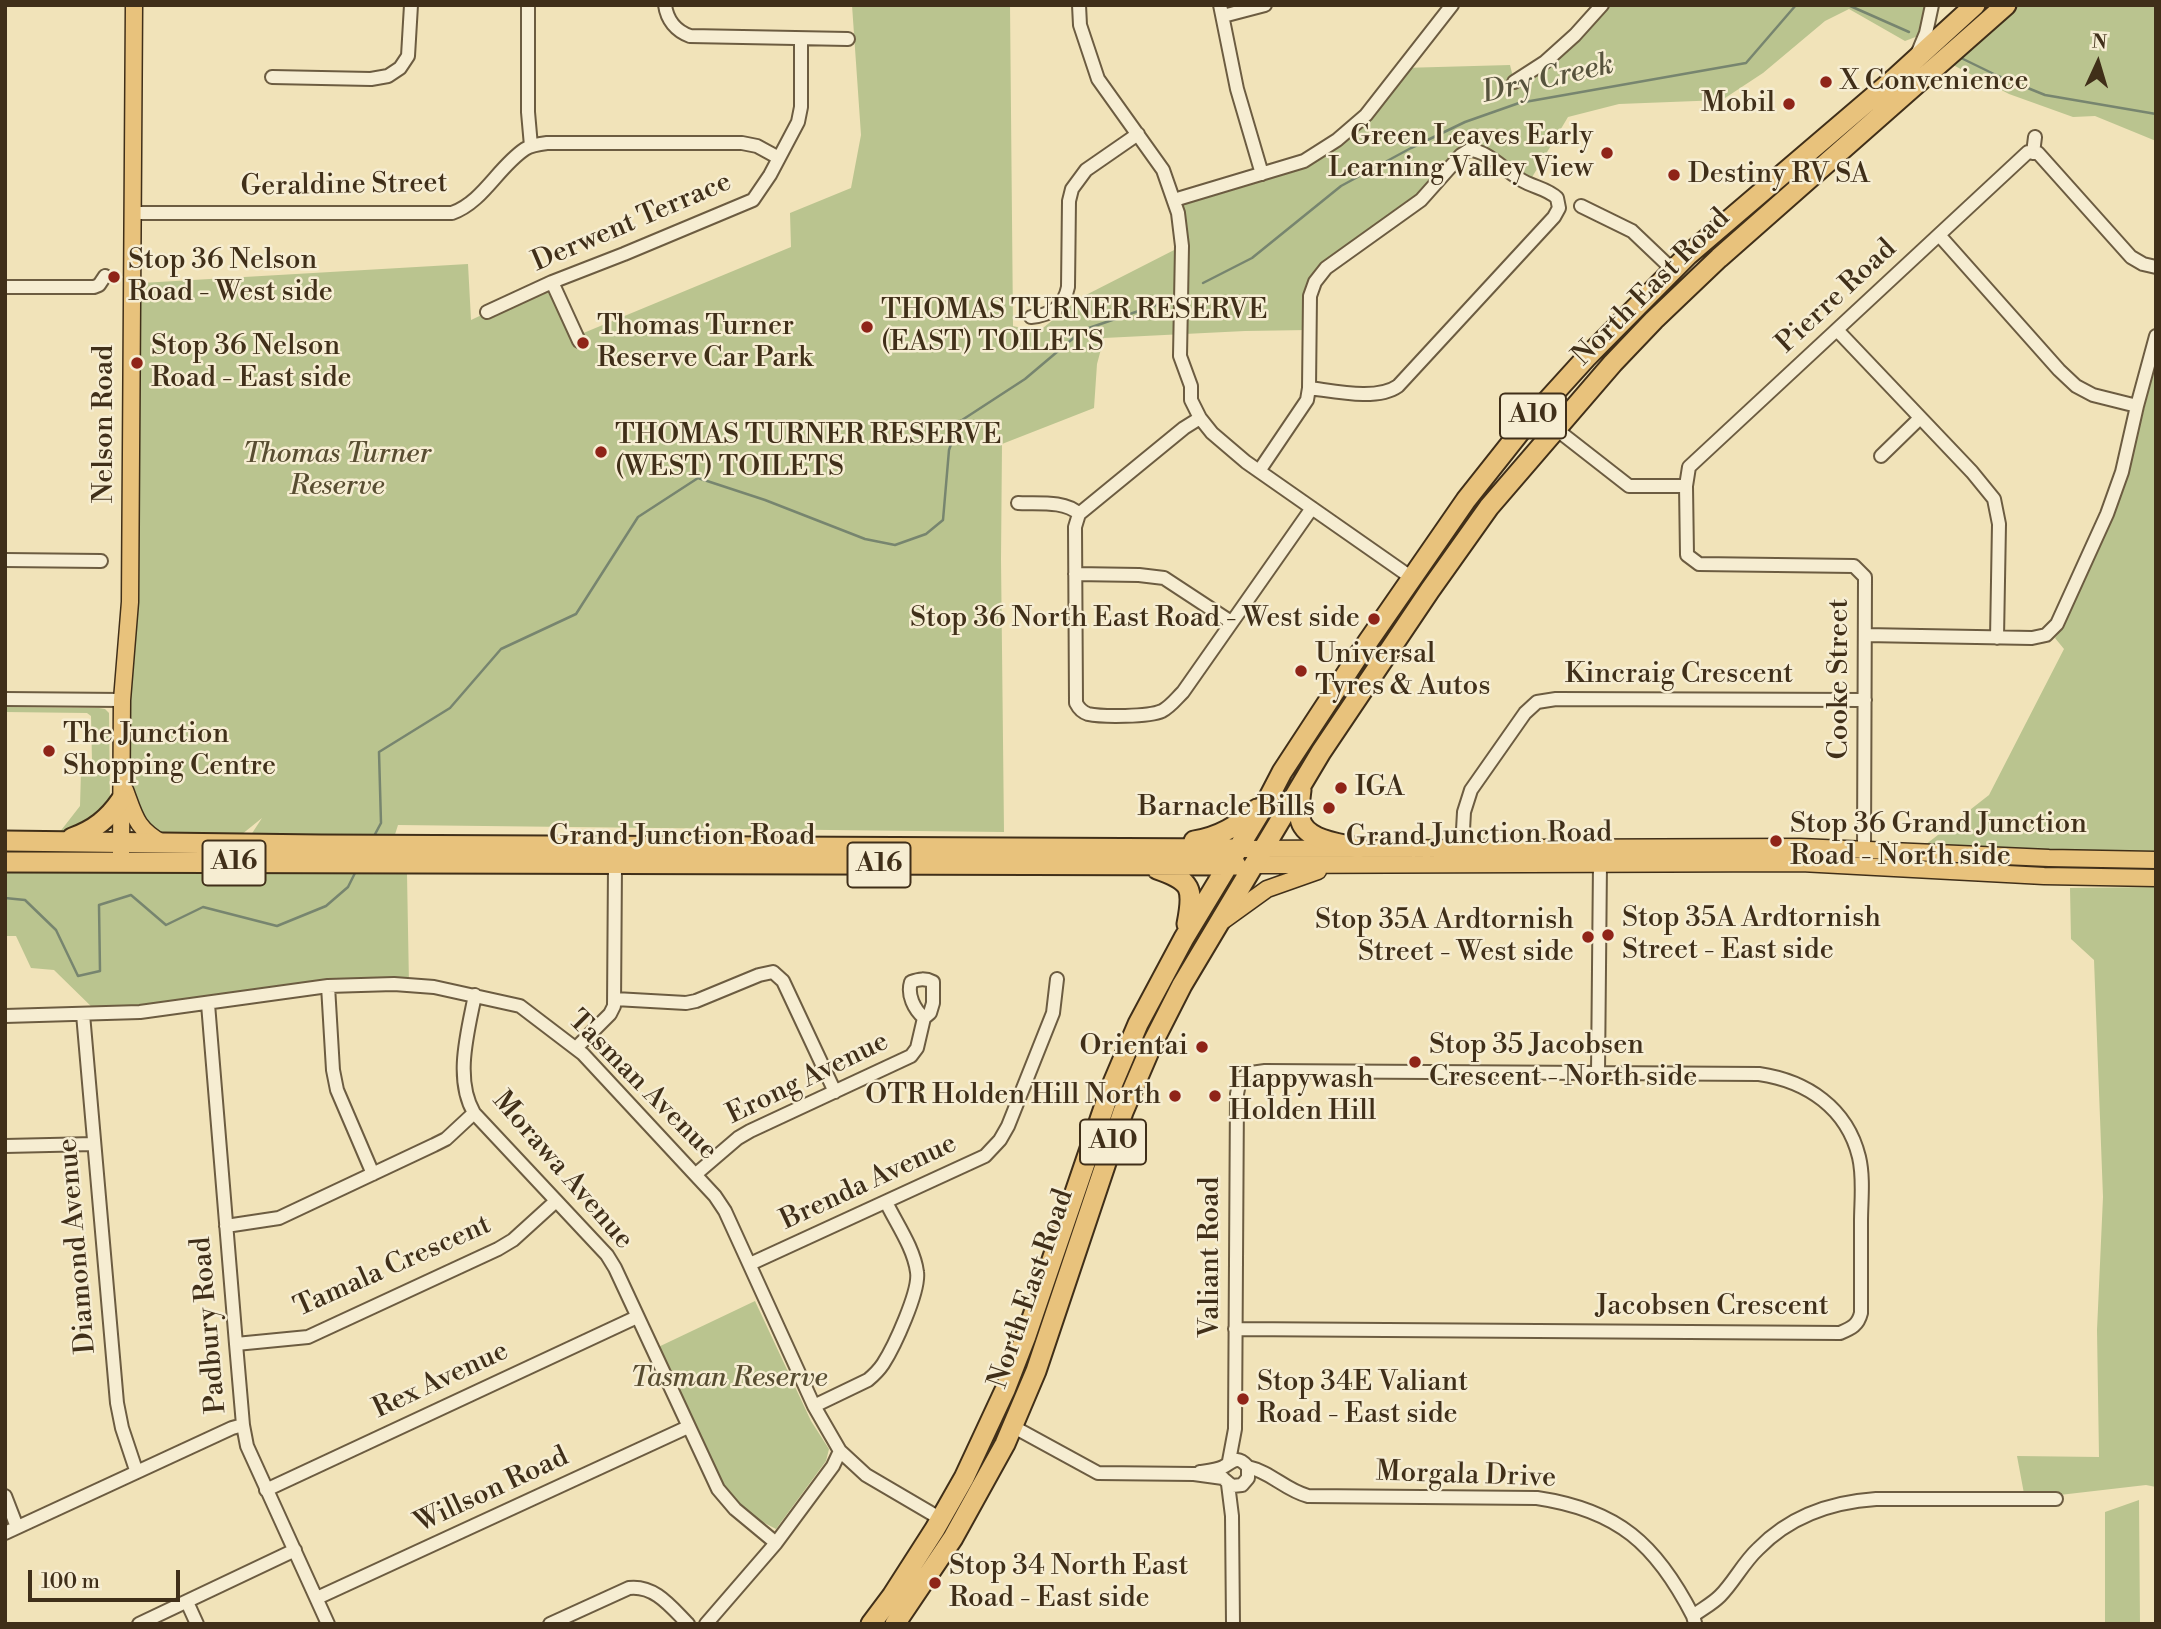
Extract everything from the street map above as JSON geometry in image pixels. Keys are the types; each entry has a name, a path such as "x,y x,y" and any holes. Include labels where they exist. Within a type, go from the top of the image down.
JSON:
{"highway":[{"path":"1962,43 1971,6 1978,10 1996,5"},
{"name":"North East Road","path":"898,1623 953,1538 1013,1426 1048,1338 1123,1112 1172,1003 1348,710 1445,568 1489,507 1613,363 1673,302 2006,5"},
{"name":"North East Road","path":"871,1624 941,1519 984,1438 1026,1336 1110,1090 1138,1024 1184,939 1304,737 1412,578 1466,500 1527,423 1586,358 1673,270 1915,59 1971,6"},
{"path":"1673,302 1673,270 1688,274 1705,271"},
{"path":"1418,608 1412,578 1430,575 1445,568"},
{"path":"1301,785 1299,815 1302,826 1314,836 1359,848"},
{"path":"1146,856 1225,832 1268,799"},
{"path":"62,842 100,825 113,813 121,800"},
{"name":"Grand Junction Road","path":"5,841 162,843 331,854 377,864 615,855 985,855 1233,857 1253,865"},
{"name":"Grand Junction Road","path":"5,862 121,863 331,854 381,844 615,855"},
{"path":"1146,856 1182,880 1190,890 1191,904 1184,939"},
{"path":"984,1438 1013,1426 1006,1410 1005,1390"},
{"path":"892,1596 898,1623"}],"main road":[{"name":"Nelson Road","path":"121,863 122,700 129,619 134,5"},
{"path":"121,778 138,824 145,833 162,843"},
{"name":"Grand Junction Road","path":"1233,857 1264,848 1462,848 1734,862 1863,858 2156,859"},
{"path":"1462,848 1462,865"},
{"name":"Grand Junction Road","path":"1253,865 1462,865 1600,855"},
{"path":"2015,857 2045,876"},
{"name":"Grand Junction Road","path":"1863,858 2045,876 2156,878"},
{"path":"1217,925 1267,889 1298,876 1337,866"}],"street":[{"path":"272,77 371,79 388,76 400,68 408,57 411,5"},
{"path":"528,5 528,112 531,146 553,142 742,143 757,146 779,158"},
{"path":"665,5 671,22 690,36 848,39"},
{"path":"1079,5 1080,25 1098,79 1163,170 1174,200 1182,248 1181,361 1191,386 1191,400 1200,418 1222,442 1259,471 1412,578"},
{"path":"1262,174 1237,89 1222,11 1265,5"},
{"path":"1174,200 1304,161 1327,147 1358,124 1452,5"},
{"path":"1514,82 1545,62 1575,35 1602,5"},
{"path":"1915,59 1926,33 1932,5"},
{"name":"Derwent Terrace","path":"486,312 552,282 745,204 758,194 800,115 801,38"},
{"path":"1031,317 1054,311 1066,295 1069,201 1075,183 1091,166 1138,134"},
{"path":"2035,137 2033,153 2038,153 2131,257 2156,267"},
{"name":"Geraldine Street","path":"133,213 452,213 467,205 521,152 531,146"},
{"path":"1259,471 1303,409 1309,388 1311,291 1326,268 1420,200 1458,158 1469,150 1483,152 1514,176 1554,195 1558,212 1395,389 1377,394 1309,388"},
{"name":"Pierre Road","path":"1686,486 1689,467 2028,152 2033,153"},
{"path":"1581,206 1632,230 1673,270"},
{"path":"1939,235 2076,386 2093,395 2137,406"},
{"path":"5,287 94,287 99,285 105,276"},
{"path":"552,282 579,341"},
{"path":"1837,330 1972,472 1994,499 1999,524 1997,638"},
{"path":"1865,635 2032,638 2046,635 2057,624 2107,514 2122,472 2156,336"},
{"path":"1200,418 1152,454 1076,519 1074,696 1079,709 1086,713 1149,714 1166,709 1188,686 1312,508"},
{"path":"1881,456 1920,418"},
{"path":"1556,429 1629,486 1686,486"},
{"name":"Cooke Street","path":"1686,486 1687,555 1699,564 1854,566 1865,577 1863,858"},
{"path":"1018,503 1063,506 1079,514"},
{"path":"5,560 101,561"},
{"path":"1075,574 1164,578 1231,622"},
{"path":"5,699 122,700"},
{"name":"Kincraig Crescent","path":"1462,848 1464,812 1471,790 1525,713 1537,702 1556,699 1865,699"},
{"path":"576,1048 610,1013 615,999 615,855"},
{"path":"1598,1073 1600,855"},
{"path":"615,999 686,1003 773,972 783,981 835,1092"},
{"name":"Brenda Avenue","path":"750,1265 985,1156 1000,1140 1053,1013 1057,979"},
{"name":"Tasman Avenue","path":"5,1016 140,1012 328,986 394,984 434,986 520,1006 583,1054 696,1174 725,1211 814,1406 840,1451 866,1475 941,1519"},
{"path":"328,986 333,1070 337,1090 373,1174"},
{"name":"Morawa Avenue","path":"475,995 465,1057 467,1097 474,1113 607,1255 718,1489 727,1501 776,1543"},
{"name":"Padbury Road","path":"208,1004 243,1425 247,1446 328,1624"},
{"name":"Diamond Avenue","path":"83,1014 117,1403 122,1429 136,1470"},
{"name":"Erong Avenue","path":"696,1174 738,1138 911,1056 918,1048 924,1018"},
{"name":"Jacobsen Crescent","path":"1236,1329 1840,1333 1853,1327 1861,1313 1860,1159 1850,1132 1837,1113 1827,1102 1796,1083 1759,1074 1265,1071 1251,1073 1240,1079 1238,1085"},
{"name":"Valiant Road","path":"1233,1624 1238,1085"},
{"path":"226,1226 279,1218 446,1139 474,1113"},
{"path":"5,1146 94,1144"},
{"name":"Tamala Crescent","path":"236,1344 309,1337 498,1249 513,1240 556,1201"},
{"path":"814,1406 869,1380 876,1374 884,1363 915,1291 917,1270 886,1202"},
{"name":"Rex Avenue","path":"266,1490 637,1317"},
{"path":"5,1496 11,1530 136,1470 232,1427 243,1425"},
{"path":"1013,1426 1098,1472 1235,1473"},
{"name":"Willson Road","path":"317,1598 688,1427"},
{"path":"706,1624 776,1543 833,1466 840,1451"},
{"name":"Morgala Drive","path":"1235,1473 1258,1469 1288,1489 1308,1496 1536,1498 1574,1505 1619,1526 1644,1545 1670,1574 1694,1620"},
{"path":"1694,1620 1719,1597 1766,1542 1795,1520 1825,1507 1855,1500 1876,1499 2056,1499"},
{"path":"139,1624 295,1550"},
{"path":"550,1624 629,1588 637,1587 646,1588 656,1594 688,1624"},
{"path":"187,1602 197,1624"}],"green space":[{"name":"Thomas Turner Reserve","path":"852,5 1010,5 1013,326 1038,332 1080,298 1182,246 1174,200 1291,165 1337,140 1402,68 1510,65 1514,81 1602,5 1932,5 1926,33 1905,41 1849,9 1825,21 1763,73 1722,100 1619,104 1568,117 1528,184 1474,149 1433,187 1321,273 1308,330 1104,338 1097,364 1094,408 1002,444 1004,832 398,825 392,844 245,844 262,818 241,835 158,835 139,814 129,778 141,283 468,264 471,320 552,282 581,334 791,247 790,213 851,188 861,135"},
{"path":"2019,5 2156,5 2156,141 2095,116 2073,117 2009,94 1953,65"},
{"path":"2156,362 2156,853 1920,849 1989,795 2064,649 2055,638 2063,627 2124,489"},
{"path":"5,707 99,708 109,713 110,801 87,829 59,833 80,806 81,771 92,761 91,716 87,713 5,712"},
{"path":"5,872 407,874 409,985 328,986 99,1014 54,970 31,968 16,936 5,936"},
{"path":"2156,887 2156,1487 2146,1485 2025,1499 2017,1456 2099,1457 2097,1330 2103,1197 2094,960 2071,939 2070,888"},
{"name":"Tasman Reserve","path":"755,1301 811,1421 829,1449 826,1461 776,1529 747,1514 718,1489 652,1350"},
{"path":"2139,1500 2140,1624 2105,1624 2105,1512"}],"waterway":[{"name":"Dry Creek","path":"1203,283 1252,258 1341,186 1465,122 1519,103 1746,63 1796,5"},
{"path":"1848,5 1909,32"},
{"path":"1959,57 2045,95 2156,114"},
{"name":"Dry Creek","path":"373,838 381,823 379,752 450,708 501,649 576,614 638,517 698,478 765,500 865,539 895,545 926,534 943,520 949,450 959,422 1025,379 1083,330 1165,302"},
{"name":"Dry Creek","path":"5,898 25,900 56,930 78,976 100,971 99,905 131,895 166,925 203,907 277,926 326,906 348,887 357,869"}],"place":[{"name":"X Convenience","path":"1826,82"},
{"name":"Mobil","path":"1789,104"},
{"name":"Green Leaves Early Learning Valley View","path":"1607,153"},
{"name":"Destiny RV SA","path":"1674,175"},
{"name":"Stop 36 Nelson Road - West side","path":"114,277"},
{"name":"THOMAS TURNER RESERVE (EAST) TOILETS","path":"867,327"},
{"name":"Thomas Turner Reserve Car Park","path":"583,343"},
{"name":"Stop 36 Nelson Road - East side","path":"137,363"},
{"name":"THOMAS TURNER RESERVE (WEST) TOILETS","path":"601,452"},
{"name":"Stop 36 North East Road - West side","path":"1374,619"},
{"name":"Universal Tyres & Autos","path":"1301,671"},
{"name":"The Junction Shopping Centre","path":"49,751"},
{"name":"IGA","path":"1341,788"},
{"name":"Barnacle Bills","path":"1329,808"},
{"name":"Stop 36 Grand Junction Road - North side","path":"1776,841"},
{"name":"Stop 35A Ardtornish Street - East side","path":"1608,935"},
{"name":"Stop 35A Ardtornish Street - West side","path":"1588,937"},
{"name":"Orientai","path":"1202,1047"},
{"name":"Stop 35 Jacobsen Crescent - North side","path":"1415,1062"},
{"name":"OTR Holden Hill North","path":"1175,1096"},
{"name":"Happywash Holden Hill","path":"1215,1096"},
{"name":"Stop 34E Valiant Road - East side","path":"1243,1399"},
{"name":"Stop 34 North East Road - East side","path":"935,1583"}]}
